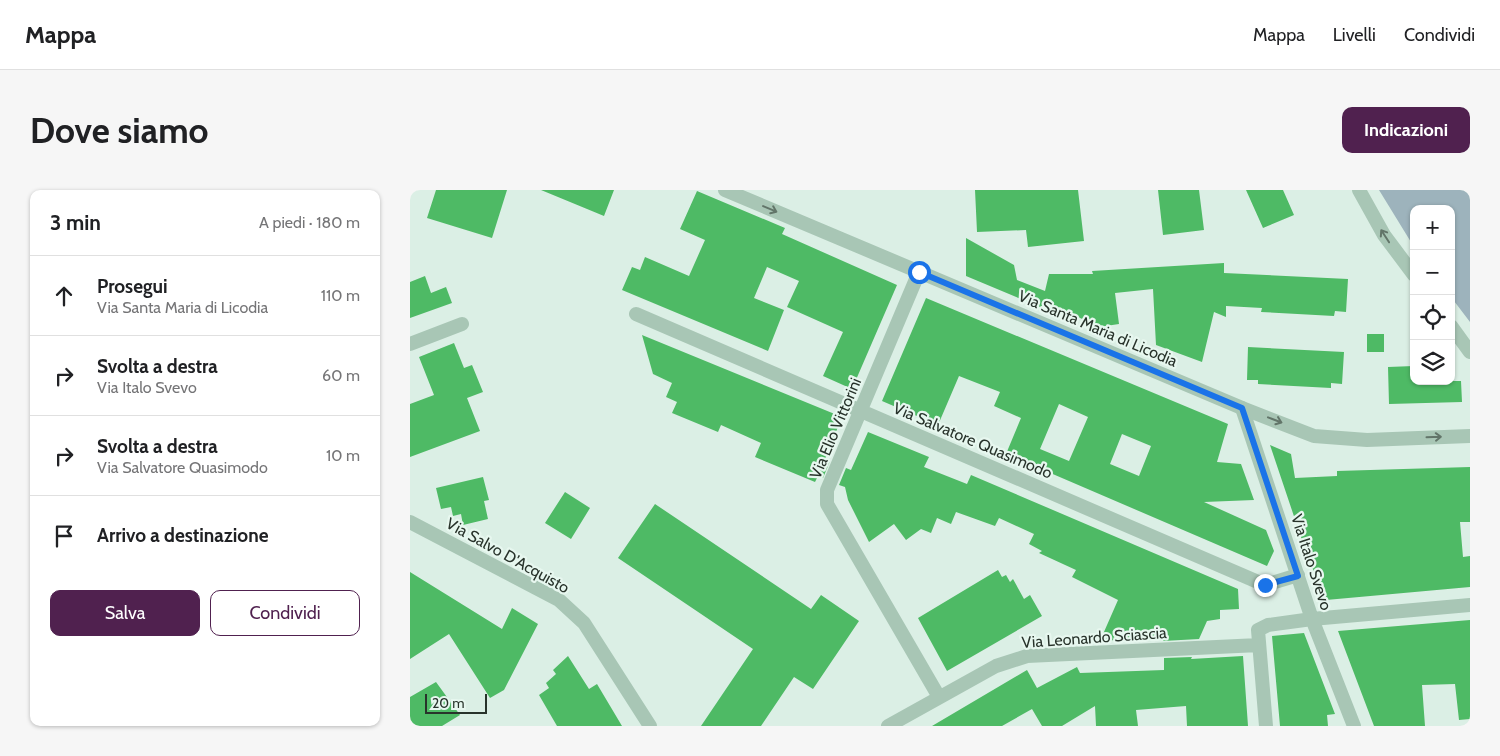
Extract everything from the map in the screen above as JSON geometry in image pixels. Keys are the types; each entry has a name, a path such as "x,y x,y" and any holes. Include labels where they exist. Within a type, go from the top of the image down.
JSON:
{"street":[{"name":"Via Santa Maria di Licodia","path":"725,190 1242,408 1314,436 1367,440 1470,436"},
{"path":"1359,190 1384,235 1410,270"},
{"name":"Via Elio Vittorini","path":"919,272 862,411 827,490 827,504 938,697"},
{"name":"Via Salvatore Quasimodo","path":"636,314 1265,585 1298,576"},
{"path":"410,344 462,324"},
{"path":"1455,331 1470,352"},
{"name":"Via Italo Svevo","path":"1242,408 1312,619 1354,726"},
{"name":"Via Salvo D'Acquisto","path":"410,522 559,600 584,623 650,726"},
{"path":"1266,726 1258,630 1268,625 1312,619 1470,605"},
{"name":"Via Leonardo Sciascia","path":"888,726 996,666 1027,656 1259,644"}],"shaded area":[{"path":"1379,190 1470,190 1470,322 1455,302 1455,205 1410,205 1410,240"}],"building":[{"path":"436,190 507,190 492,238 427,218"},
{"path":"541,190 614,190 604,216"},
{"path":"975,190 1078,190 1084,241 1028,247 1026,230 977,232"},
{"path":"1158,190 1199,190 1204,230 1163,235"},
{"path":"1246,190 1283,190 1294,215 1263,228"},
{"path":"697,191 785,228 782,234 897,285 852,389 823,376 843,332 787,307 799,281 767,267 754,298 784,310 768,351 622,290 632,267 640,270 645,257 689,276 705,240 680,229"},
{"path":"966,238 1014,265 1017,280 1045,291 1049,274 1093,274 1092,271 1224,263 1224,273 1348,279 1346,312 1335,311 1334,316 1261,312 1262,308 1226,306 1226,317 1214,312 1202,362 1156,345 1153,289 1115,293 1119,324 1099,327 1055,306 1052,312 966,276"},
{"path":"425,276 431,293 446,287 452,303 410,318 410,282"},
{"path":"926,298 1228,424 1217,462 1241,464 1254,500 1204,502 1266,530 1274,551 1267,566 1006,454 1021,418 994,406 1000,392 959,376 938,425 882,401","holes":["1059,404 1088,417 1069,461 1040,449","1122,434 1151,446 1139,476 1110,464"]},
{"path":"1367,334 1384,334 1384,352 1367,352"},
{"path":"642,335 842,417 825,459 830,461 823,478 818,476 815,482 755,457 761,443 721,425 718,432 672,413 677,402 666,397 672,383 653,374"},
{"path":"454,343 464,368 472,365 483,392 467,398 480,431 410,457 410,404 434,395 419,357"},
{"path":"1248,347 1344,352 1342,384 1331,383 1331,388 1258,384 1258,380 1247,380"},
{"path":"1410,366 1410,385 1455,385 1455,381 1461,381 1462,402 1389,404 1388,367"},
{"path":"868,432 929,457 924,467 967,484 971,475 1238,589 1239,609 1220,610 1220,619 1207,621 1199,639 1163,641 1163,637 1100,641 1118,600 1072,577 1076,570 1039,553 1042,551 1029,544 1034,534 999,518 995,526 956,512 951,524 937,518 931,533 921,529 906,540 894,524 869,542 848,500 845,487 839,485 846,468 851,470"},
{"path":"1270,445 1291,454 1295,478 1337,476 1337,471 1470,467 1470,522 1460,522 1463,557 1470,556 1470,587 1326,600 1307,555"},
{"path":"483,477 489,500 484,501 488,519 463,525 461,514 453,516 451,507 441,509 436,488"},
{"path":"565,492 590,508 571,539 545,523"},
{"path":"655,504 811,609 821,595 859,621 813,689 794,677 761,726 701,726 753,649 618,558"},
{"path":"998,570 1002,577 1006,575 1010,582 1013,579 1024,599 1030,595 1042,616 947,671 918,618"},
{"path":"410,572 502,629 512,608 538,624 504,690 490,698 449,634 410,659"},
{"path":"1470,620 1470,719 1459,720 1455,684 1422,685 1425,726 1374,726 1338,631"},
{"path":"1304,633 1335,714 1327,715 1328,726 1280,726 1272,636"},
{"path":"568,656 589,689 597,684 622,726 557,726 539,695 549,688 546,683 556,674 553,670"},
{"path":"1243,656 1248,726 1187,726 1186,706 1136,710 1138,726 1096,726 1095,706 1062,726 1042,726 1032,709 1002,726 932,726 1027,670 1037,688 1077,667 1080,673 1164,670 1164,658 1192,657 1191,659"},
{"path":"436,682 460,715 442,726 410,726 410,697"}],"route":[{"path":"919,272 1242,408 1298,576 1265,585"}]}
